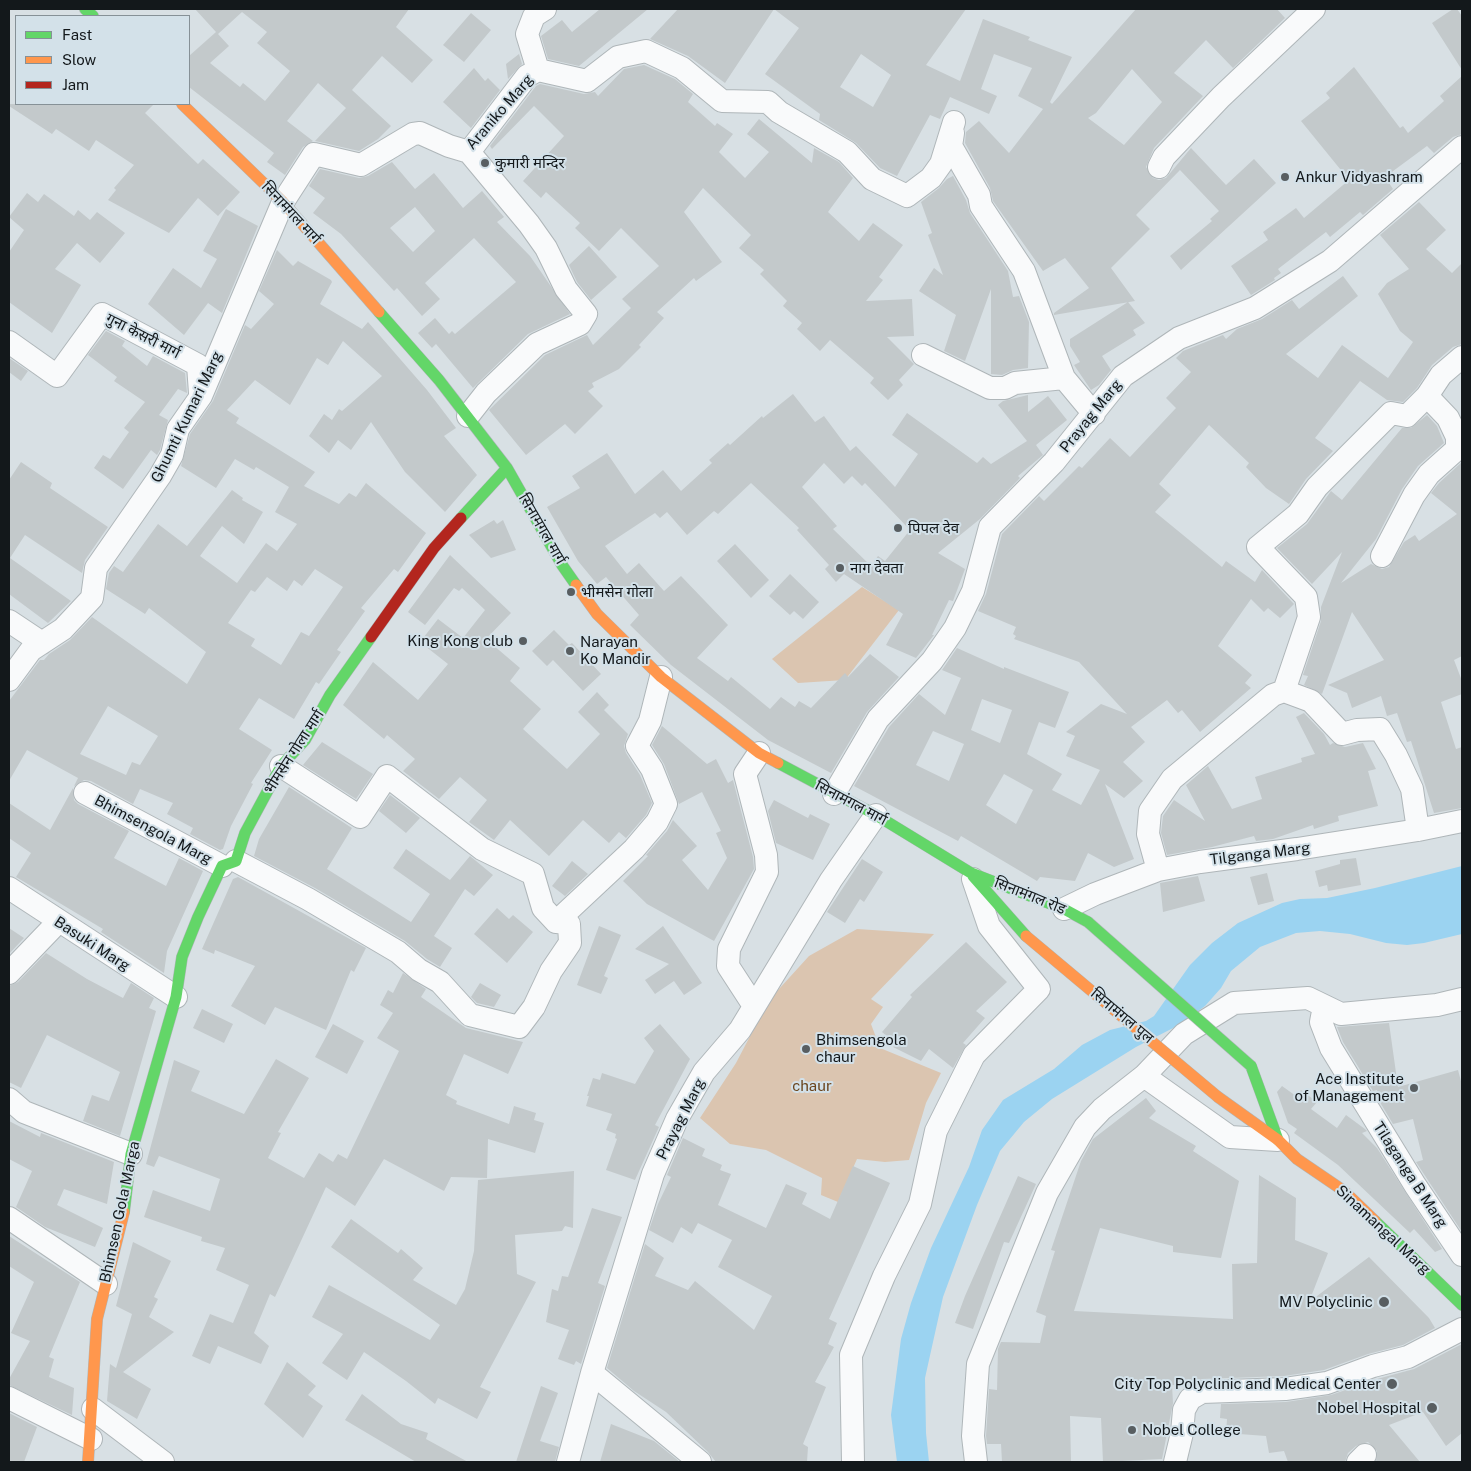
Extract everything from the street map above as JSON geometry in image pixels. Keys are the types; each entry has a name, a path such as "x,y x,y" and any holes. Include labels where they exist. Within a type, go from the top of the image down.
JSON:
{"main road":[{"name":"सिनामंगल मार्ग","path":"183,105 283,202 439,380 507,468 562,565 596,614 661,677 759,753 876,815 971,873"},
{"name":"भीमसेन गोला मार्ग","path":"176,997 182,957 198,917 281,766 305,740 330,696 434,548 507,468"},
{"name":"सिनामंगल रोड","path":"971,873 1064,909 1088,922 1251,1066"},
{"name":"सिनामंगल पुल","path":"971,873 1026,936 1218,1097"},
{"name":"Bhimsen Gola Marga","path":"88,1462 93,1409 97,1319 122,1217 131,1154 176,997"},
{"name":"Sinamangal Marg","path":"1251,1066 1278,1140"},
{"name":"Sinamangal Marg","path":"1218,1097 1278,1140 1298,1159 1344,1191 1462,1305"}],"street":[{"name":"Araniko Marg","path":"283,202 314,154 361,166 413,134 420,133 449,146 470,152 527,76 538,70 528,34 534,16 545,9"},
{"path":"1159,167 1164,157 1221,97 1314,9"},
{"path":"538,70 587,81 618,57 646,51 682,68 722,101 768,102 779,112 847,152 872,180 907,196 931,178 942,164 954,122 951,146 979,195 981,206 1024,271 1064,378 1094,414"},
{"name":"Prayag Marg","path":"834,794 878,719 932,660 955,628 976,583 990,527 1054,462 1123,376 1179,338 1255,308 1330,261 1462,147"},
{"path":"468,416 486,393 537,344 580,324 586,314 566,289 546,248 530,224 470,152"},
{"name":"Ghumti Kumari Marg","path":"9,680 31,650 63,629 92,598 96,568 160,476 172,455 178,429 201,396 283,202"},
{"name":"गुना केसरी मार्ग","path":"9,342 57,376 102,314 198,365 201,396"},
{"path":"923,355 990,388 1004,388 1016,383 1064,378"},
{"path":"1158,870 1148,834 1150,811 1172,779 1273,696 1284,690 1309,617 1306,597 1258,547 1298,514 1317,487 1391,413 1407,416 1427,396 1441,375 1462,357"},
{"path":"1382,556 1414,495 1429,474 1457,449 1457,437 1448,418 1427,396"},
{"path":"9,621 42,642"},
{"path":"281,766 360,817 387,776 482,849 533,874 542,908 556,922 634,849 662,813 666,804 661,787 637,746 650,721 661,677"},
{"path":"1284,690 1311,702 1342,734 1357,730 1380,728 1396,755 1412,789 1418,830"},
{"path":"754,1006 728,966 729,949 767,872 766,854 745,774 759,753"},
{"name":"Bhimsengola Marg","path":"85,793 308,899 398,952 418,970 440,982 470,1015 519,1027 534,1007 551,971 570,943 569,924 556,922"},
{"name":"Prayag Marg","path":"568,1462 592,1373 653,1174 677,1119 704,1072 740,1030 831,880 876,815"},
{"name":"Tilganga Marg","path":"1064,909 1095,894 1158,870 1200,862 1297,850 1462,821"},
{"path":"853,1462 851,1355 884,1276 920,1204 936,1131 974,1055 1039,989 989,926 971,873"},
{"name":"Basuki Marg","path":"9,888 58,922 176,997"},
{"path":"9,973 58,922"},
{"path":"976,1462 973,1436 978,1364 1047,1193 1085,1127 1102,1109 1144,1076 1184,1034 1234,1003 1308,998 1341,1014 1437,1005 1462,999"},
{"name":"Tilaganga B Marg","path":"1324,1006 1321,1022 1331,1048 1415,1185 1462,1255"},
{"path":"1144,1076 1230,1137 1278,1140"},
{"path":"9,1099 24,1112 131,1154"},
{"path":"9,1218 106,1284"},
{"path":"1175,1462 1182,1433 1184,1410 1190,1399 1202,1392 1286,1389 1327,1383 1372,1366 1408,1357 1462,1329"},
{"path":"592,1373 700,1462"},
{"path":"9,1398 91,1439"},
{"path":"93,1409 163,1462"}],"green space":[{"path":"862,587 899,610 845,680 798,683 772,659"},
{"name":"chaur","path":"857,929 934,934 871,999 883,1007 871,1024 880,1048 941,1073 926,1103 909,1160 885,1162 857,1159 838,1202 821,1195 822,1178 766,1150 730,1144 700,1118 736,1063 769,1000 809,956"}],"water":[{"path":"1462,866 1462,934 1407,945 1386,943 1350,934 1320,931 1296,933 1260,947 1231,971 1221,988 1205,1006 1179,1025 1136,1047 1052,1099 1024,1122 1000,1151 977,1205 943,1297 925,1378 926,1433 929,1462 897,1462 891,1415 901,1339 911,1303 931,1248 969,1167 982,1130 1003,1100 1054,1069 1082,1045 1110,1030 1146,1021 1154,1016 1190,965 1212,943 1238,923 1282,903 1300,899 1327,898"}],"building":[{"path":"195,9 409,9 396,27 433,60 412,83 382,56 352,90 391,126 378,139 359,151 315,141 346,108 318,83 287,121 313,141 303,147 285,175 267,162 274,153 190,88 190,55 216,32","holes":["242,12 267,32 257,43 290,71 265,101 243,83 240,87 210,63 229,46 218,34"]},
{"path":"600,9 648,9 579,66 548,59 541,36 562,20 572,32"},
{"path":"678,9 774,9 725,83 688,56 650,39"},
{"path":"774,9 966,9 926,65 960,81 983,19 1030,37 1028,40 1072,57 1050,102 1052,104 1136,9 1277,9 1285,18 1233,68 1206,40 1174,73 1203,96 1154,148 1146,167 1153,178 1159,180 1166,178 1191,148 1226,185 1254,159 1276,183 1181,270 1170,256 1212,221 1210,219 1219,211 1180,170 1136,215 1150,229 1111,268 1135,301 1054,315 1054,313 1089,288 1065,258 1043,271 993,201 990,188 965,143 966,132 979,121 1009,153 1043,109 1018,96 1032,68 994,54 981,89 997,96 989,114 950,97 940,119 930,115 897,176 880,168 856,143 819,120 820,114 765,74 799,28","holes":["861,54 891,75 873,107 840,87","1132,69 1162,102 1124,145 1088,118 1096,113"]},
{"path":"1453,9 1457,9 1462,16 1462,70 1432,23"},
{"path":"471,13 491,30 464,62 443,45"},
{"path":"519,54 522,64 508,79 506,64"},
{"path":"644,65 675,79 693,94 688,102 715,126 717,123 733,134 719,152 745,178 769,152 747,134 759,119 812,163 814,148 839,162 853,178 828,212 859,241 873,223 903,245 879,277 883,280 866,301 912,299 914,336 887,337 914,364 899,380 903,385 888,400 870,383 874,378 830,340 820,351 797,329 802,323 783,306 787,301 760,274 764,270 739,248 751,235 703,188 684,212 722,262 696,281 694,278 657,312 664,318 639,345 641,347 619,369 592,383 594,387 588,391 603,406 575,434 565,424 526,455 489,410 545,355 587,335 593,345 631,308 622,299 659,266 621,228 599,251 575,228 580,223 546,192 541,198 523,181 564,136 534,106 492,149 490,146 536,86 540,84 584,94 595,92 598,96 624,69"},
{"path":"1354,67 1400,128 1403,126 1408,133 1444,101 1440,96 1462,76 1462,134 1453,137 1434,153 1427,146 1385,177 1393,189 1363,215 1360,212 1330,237 1326,232 1278,269 1281,273 1274,278 1275,280 1251,295 1231,266 1268,240 1263,232 1296,208 1304,218 1349,180 1301,121 1330,98 1326,93"},
{"path":"474,68 485,81 488,78 500,90 471,128 443,102"},
{"path":"9,104 153,105 145,113 198,164 203,159 240,192 218,216 198,198 169,233 108,200 116,190 114,188 134,165 96,140 89,151 56,129 52,134 9,106"},
{"path":"392,162 415,189 434,173 463,208 482,191 504,217 497,222 530,256 570,314 528,334 473,388 436,344 432,348 418,333 435,318 449,334 452,331 455,334 516,282 474,238 425,283 440,299 422,316 397,288 394,291 341,234 313,213 325,198 309,186 320,169 359,178 368,176","holes":["415,207 435,231 413,252 390,228"]},
{"path":"953,176 966,200 970,213 1008,271 1013,297 1019,296 1029,322 1028,368 1013,370 1002,375 991,374 991,289 965,361 944,351 956,315 919,291 934,268 943,275 928,235 932,233 921,202"},
{"path":"27,193 38,202 44,194 74,216 78,210 90,220 97,212 125,233 100,263 77,243 55,269 81,285 52,333 9,302 9,252 24,230 9,217"},
{"path":"1419,202 1446,230 1426,249 1452,273 1462,263 1462,344 1453,347 1432,365 1417,388 1403,402 1387,400 1360,381 1315,438 1333,451 1306,479 1289,504 1266,488 1246,467 1249,463 1209,425 1159,484 1171,495 1155,512 1222,567 1226,561 1255,582 1262,570 1294,604 1280,618 1268,608 1264,612 1251,599 1218,646 1252,675 1245,683 1251,688 1200,732 1182,710 1178,713 1167,700 1131,727 1145,742 1123,762 1143,781 1124,798 1105,784 1134,859 1114,867 1088,853 1075,881 1040,877 1037,881 961,836 958,841 854,786 889,727 919,694 945,715 961,678 942,670 957,648 1004,669 1004,667 1069,692 1055,728 1039,722 1027,754 1062,774 1052,790 1081,805 1100,770 1066,756 1075,736 1066,732 1101,704 1127,714 1079,662 1014,639 1016,636 1013,634 1016,627 978,611 986,594 1002,534 1039,496 1044,501 1079,466 1082,468 1110,438 1130,457 1176,408 1166,398 1191,372 1176,358 1183,351 1223,335 1226,339 1237,329 1262,319 1292,300 1299,309 1343,276 1358,296 1286,354 1318,378 1342,345 1388,378 1413,342 1400,331 1378,294 1387,283 1409,269 1380,235","holes":["982,699 1012,710 1000,743 971,730","933,731 964,744 949,781 916,765","1004,774 1033,790 1016,824 986,805"]},
{"path":"226,209 258,226 222,313 208,303 184,335 148,304 173,268 201,288 217,259 203,251"},
{"path":"589,246 617,277 591,300 577,282 569,265"},
{"path":"277,250 293,266 298,261 331,280 332,282 320,304 362,329 368,322 427,390 456,428 444,436 477,475 445,512 405,472 371,422 351,450 338,440 329,453 309,436 324,414 332,420 339,409 342,411 382,376 343,341 328,365 317,358 290,405 255,380 227,410 239,418 236,423 315,472 304,486 339,504 349,493 356,497 366,483 426,533 398,572 394,569 361,608 365,611 337,650 341,652 319,684 316,682 294,719 259,698 239,729 272,750 251,783 253,784 231,826 223,849 220,850 190,834 193,828 167,814 173,803 140,789 133,804 91,781 84,780 74,786 78,778 27,750 9,781 9,701 40,660 44,660 49,654 70,640 92,617 187,684 206,652 149,608 145,614 106,589 109,573 114,566 123,572 158,524 187,546 232,490 243,498 242,500 263,512 244,544 222,526 200,556 237,583 266,543 277,551 297,524 275,512 289,487 256,467 254,470 235,459 216,488 181,466 190,434 213,401 245,325 251,329 274,304 259,291","holes":["315,569 343,587 309,636 301,632 281,665 251,646 255,639 228,623 251,590 255,592 267,577 287,591 294,580 302,586","108,706 158,736 140,765 132,762 126,775 80,754"]},
{"path":"1128,302 1145,323 1133,330 1136,335 1102,356 1111,370 1099,385 1091,390 1074,365 1080,362 1070,346 1070,339"},
{"path":"106,331 125,341 122,346 147,366 153,356 185,373 187,393 178,389 159,415 168,420 160,450 157,455 151,450 123,489 94,468 103,455 110,459 129,432 124,428 145,402 114,381 117,377 88,355"},
{"path":"9,358 28,371 21,381 9,372"},
{"path":"793,394 815,422 824,416 850,451 856,446 895,487 918,454 892,435 907,413 977,463 983,457 991,464 1027,441 998,405 1003,401 1028,395 1028,412 1048,396 1067,420 1036,445 1043,455 1018,476 1020,478 980,519 938,553 965,569 953,601 949,600 932,635 934,635 916,658 886,645 903,614 844,574 836,582 825,569 829,565 797,530 799,528 751,483 718,514 714,511 687,535 667,512 660,518 655,513 605,546 627,574 639,563 664,591 681,576 728,625 697,658 728,681 731,677 770,709 781,697 795,707 799,701 811,708 845,673 848,677 870,654 899,677 867,712 831,773 768,740 671,665 630,625 639,615 606,577 597,584 578,561 547,507 580,488 572,476 607,453 635,494 663,470 681,491 712,463 709,460 728,443 730,445 762,416 763,418","holes":["824,463 844,484 852,476 862,486 865,483 910,530 885,561 878,556 871,566 833,529 837,526 802,487"]},
{"path":"1427,415 1437,426 1444,443 1418,466 1402,489 1376,539 1341,583 1371,564 1382,569 1389,567 1404,542 1415,535 1419,541 1457,514 1431,493 1462,462 1462,656 1454,660 1462,681 1462,694 1441,702 1456,749 1462,747 1462,808 1434,813 1411,741 1407,742 1397,713 1387,716 1381,696 1352,708 1347,693 1328,685 1384,660 1352,612 1322,694 1304,685 1308,676 1303,675 1321,621 1321,607 1342,552 1312,584 1277,548 1307,524 1331,491 1342,500 1402,428 1411,428"},
{"path":"21,462 52,483 50,488 108,527 85,560 82,573 25,535 10,558 71,601 48,623 9,594 9,480"},
{"path":"494,520 497,524 503,520 516,550 491,558 469,535"},
{"path":"735,544 769,580 751,598 717,561"},
{"path":"450,555 511,613 486,639 520,668 510,681 541,709 523,729 567,769 600,734 578,712 597,692 609,705 604,710 628,734 624,746 626,753 640,775 652,803 646,815 626,838 619,832 609,843 583,820 549,856 510,820 494,840 469,822 487,800 460,777 439,799 403,771 415,759 387,735 384,739 343,705 373,662 418,700 448,664 420,642 438,619 463,638 485,610 462,588 459,591 454,588 425,625 408,612"},
{"path":"790,574 819,602 803,619 794,611 790,615 769,596"},
{"path":"554,630 569,645 572,643 601,674 583,691 553,660 547,666 532,651"},
{"path":"1304,713 1324,734 1330,745 1333,743 1345,747 1363,743 1376,769 1368,771 1378,806 1338,816 1339,821 1314,829 1313,825 1273,839 1256,841 1254,836 1212,847 1167,855 1161,833 1163,816 1174,800 1205,821 1186,785 1208,766 1232,809 1262,799 1255,777 1302,762 1301,758 1315,754 1296,717"},
{"path":"662,726 707,764 716,759 728,783 733,780 753,857 754,869 714,941 647,904 623,881 648,856 646,855 667,831 673,820 697,846 682,860 708,890 727,858 716,833 721,831 702,792 679,804 664,764 652,745"},
{"path":"322,742 373,774 356,799 303,765"},
{"path":"289,787 352,828 327,869 411,922 430,894 393,868 406,849 450,880 470,856 493,875 474,896 465,889 434,936 452,948 440,967 405,941 315,888 254,856 259,839"},
{"path":"73,788 74,800 78,804 129,831 114,858 166,886 179,858 203,871 167,951 164,973 101,932 103,929 16,877 31,853 9,838 9,803 50,830"},
{"path":"390,795 420,818 406,833 379,811"},
{"path":"774,800 808,818 810,814 830,824 813,860 776,843 768,811"},
{"path":"1356,858 1361,885 1328,891 1327,885 1319,887 1315,871 1340,864 1340,860"},
{"path":"862,859 883,872 864,902 860,899 845,923 827,912"},
{"path":"572,861 588,874 565,896 552,886"},
{"path":"1267,873 1274,901 1258,905 1250,877"},
{"path":"1198,876 1205,901 1163,912 1160,883"},
{"path":"238,877 366,948 354,972 351,970 326,1030 275,1007 265,1025 231,1006 255,966 215,950 214,954 202,949 233,879"},
{"path":"497,908 509,919 513,915 533,932 507,963 474,934"},
{"path":"599,926 621,935 604,976 608,978 601,994 577,985"},
{"path":"663,926 702,983 684,995 674,981 655,994 645,980 669,964 635,949"},
{"path":"9,928 24,938 9,954"},
{"path":"966,942 1007,982 976,1011 985,1018 963,1043 966,1045 953,1068 929,1049 921,1061 893,1047 896,1044 882,1032 912,997 910,995"},
{"path":"46,953 87,979 123,998 131,983 154,998 149,1008 156,1011 120,1136 83,1121 92,1095 109,1101 120,1072 47,1035 21,1088 9,1082 9,986 18,982"},
{"path":"403,973 426,989 421,997 466,1028 523,1042 508,1074 464,1054 446,1095 457,1101 456,1104 509,1124 514,1106 536,1113 534,1120 544,1123 535,1153 488,1139 487,1178 451,1177 444,1191 384,1159 355,1206 326,1187 275,1297 270,1294 254,1333 269,1346 261,1364 218,1346 210,1364 192,1356 210,1314 233,1323 249,1285 216,1270 225,1248 201,1241 202,1237 144,1217 153,1190 210,1211 220,1179 159,1156 154,1167 146,1164 174,1060 200,1071 191,1091 244,1114 276,1059 309,1078 278,1132 281,1133 268,1158 304,1178 319,1153 333,1162 338,1154 347,1159 399,1051 377,1038 393,1013 380,1005 388,990 393,993"},
{"path":"480,983 501,995 494,1007 477,1003 471,997"},
{"path":"202,1009 233,1024 224,1043 193,1028"},
{"path":"1389,1023 1398,1087 1458,1070 1462,1085 1462,1232 1416,1162 1423,1160 1413,1119 1393,1124 1381,1104 1377,1090 1373,1091 1343,1042 1337,1027"},
{"path":"333,1024 364,1041 347,1074 315,1057"},
{"path":"660,1024 690,1059 655,1125 659,1127 635,1180 606,1170 617,1139 615,1138 616,1134 606,1130 612,1114 586,1106 589,1096 587,1096 593,1078 600,1080 602,1073 635,1084 654,1051 644,1038"},
{"path":"1282,1086 1296,1096 1301,1090 1317,1102 1311,1109 1337,1128 1346,1115 1367,1131 1362,1133 1377,1148 1442,1249 1435,1252 1414,1229 1410,1233 1338,1165 1294,1133 1297,1129 1288,1123 1277,1092"},
{"path":"1146,1098 1156,1111 1149,1118 1196,1146 1193,1151 1239,1181 1221,1258 1173,1252 1173,1246 1100,1228 1074,1311 1233,1319 1232,1264 1257,1263 1259,1175 1296,1198 1295,1240 1328,1253 1309,1302 1369,1257 1429,1318 1435,1328 1403,1345 1368,1354 1324,1370 1284,1376 1202,1379 1186,1386 1172,1385 1173,1403 1162,1459 1103,1462 1101,1418 1070,1416 1071,1462 1002,1462 1001,1444 987,1444 986,1436 989,1389 997,1390 998,1349 1001,1342 1040,1343 1046,1316 1036,1312 1055,1251 1051,1250 1081,1161 1093,1139"},
{"path":"9,1121 40,1137 41,1133 114,1162 107,1204 64,1189 57,1205 103,1228 95,1247 45,1227 16,1207 32,1171 9,1159"},
{"path":"683,1138 705,1149 702,1156 722,1165 720,1170 731,1174 718,1205 766,1228 786,1184 807,1193 802,1204 830,1219 853,1166 890,1183 829,1319 837,1323 828,1344 834,1347 815,1382 826,1387 803,1444 808,1447 807,1462 716,1462 666,1412 634,1391 607,1368 645,1244 664,1258 655,1276 688,1290 695,1281 754,1330 772,1296 718,1267 732,1240 698,1223 692,1234 681,1227 673,1243 649,1230 658,1204 671,1177 667,1175"},
{"path":"574,1171 573,1228 565,1226 562,1231 515,1235 517,1274 536,1282 480,1387 491,1392 477,1419 438,1398 435,1404 364,1352 347,1380 322,1363 343,1334 312,1317 329,1285 430,1340 440,1325 331,1247 351,1219 398,1253 401,1249 423,1268 413,1280 456,1305 465,1289 474,1251 478,1180"},
{"path":"1018,1176 1036,1184 1009,1243 1004,1242 973,1329 955,1323 965,1296"},
{"path":"592,1208 622,1217 598,1283 605,1286 581,1364 576,1361 574,1365 558,1359 569,1330 546,1322 552,1289 558,1291 562,1276 568,1277"},
{"path":"9,1236 80,1282 49,1357 54,1359 49,1377 74,1388 72,1415 9,1385 9,1379 30,1341 11,1333 34,1282 9,1266"},
{"path":"133,1242 171,1261 154,1297 158,1299 149,1317 174,1332 123,1372 151,1389 137,1419 107,1401 110,1364 116,1368 132,1314 116,1306"},
{"path":"1462,1344 1462,1433 1446,1446 1423,1412 1389,1425 1420,1462 1376,1462 1377,1451 1368,1442 1356,1446 1348,1453 1345,1462 1288,1462 1284,1451 1269,1453 1266,1436 1226,1433 1227,1419 1220,1418 1221,1404 1286,1402 1331,1395 1377,1379 1414,1369"},
{"path":"287,1362 316,1386 308,1395 323,1406 303,1438 264,1404"},
{"path":"541,1386 558,1393 540,1441 559,1447 555,1462 516,1462"},
{"path":"362,1394 401,1424 428,1433 426,1439 468,1462 416,1462 345,1420"},
{"path":"9,1413 37,1427 24,1462 9,1462"},
{"path":"611,1424 654,1441 680,1462 600,1462"}],"traffic: fast":[{"path":"85,9 92,15"},
{"path":"379,312 439,380 507,468 562,565 576,585"},
{"path":"461,518 507,468"},
{"path":"124,1212 131,1154 176,997 182,957 198,917 222,866 236,861 245,833 281,766 305,740 330,695 371,637"},
{"path":"778,763 876,815 971,873 1064,909 1088,922"},
{"path":"973,876 1026,936"},
{"path":"1088,922 1251,1066"},
{"path":"1251,1066 1278,1140"},
{"path":"1375,1221 1462,1305"}],"traffic: slow":[{"path":"183,105 283,202 379,312"},
{"path":"576,585 597,614 661,677 759,753 778,763"},
{"path":"1026,936 1218,1097"},
{"path":"1218,1097 1278,1140 1297,1159 1344,1191 1375,1221"},
{"path":"88,1462 97,1319 124,1212"}],"traffic: jam":[{"path":"371,637 434,548 461,518"}],"place":[{"name":"कुमारी मन्दिर","path":"485,163"},
{"name":"Ankur Vidyashram","path":"1285,177"},
{"name":"पिपल देव","path":"898,528"},
{"name":"नाग देवता","path":"840,568"},
{"name":"भीमसेन गोला","path":"571,592"},
{"name":"King Kong club","path":"523,641"},
{"name":"Narayan Ko Mandir","path":"570,651"},
{"name":"Bhimsengola chaur","path":"806,1049"},
{"name":"Ace Institute of Management","path":"1414,1088"},
{"name":"MV Polyclinic","path":"1384,1302"},
{"name":"City Top Polyclinic and Medical Center","path":"1392,1384"},
{"name":"Nobel Hospital","path":"1432,1408"},
{"name":"Nobel College","path":"1132,1430"}]}
